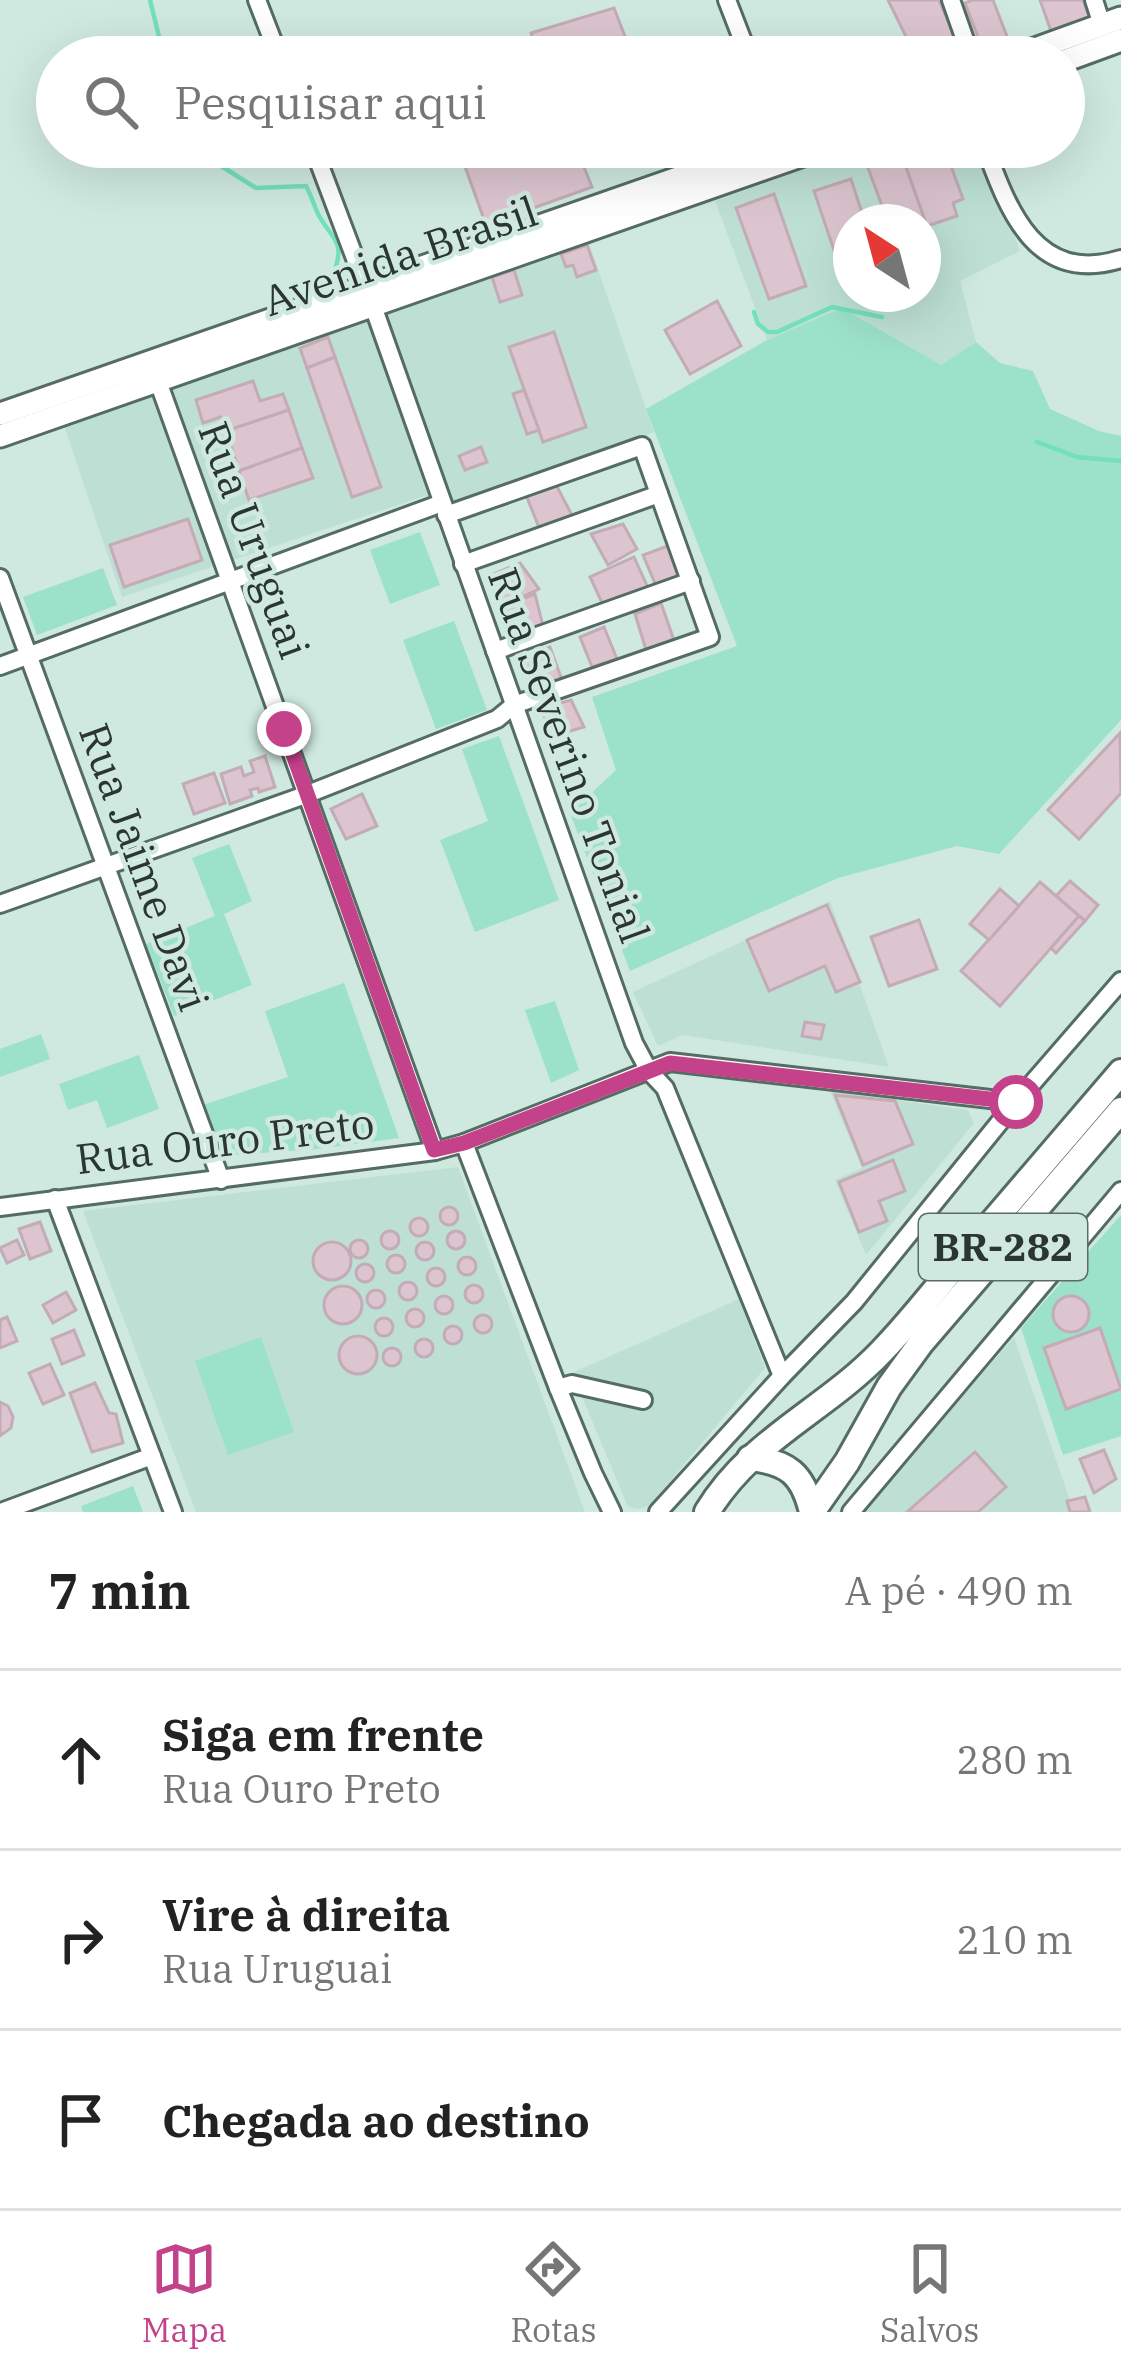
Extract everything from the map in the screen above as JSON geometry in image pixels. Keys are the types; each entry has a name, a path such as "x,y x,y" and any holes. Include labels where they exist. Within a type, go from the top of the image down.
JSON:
{"highway":[{"name":"BR-282","path":"707,1512 749,1458 882,1351 1121,1072"},
{"name":"BR-282","path":"812,1512 889,1387 922,1343 1121,1110"},
{"path":"749,1458 772,1460 793,1472 807,1490 812,1512"}],"main road":[{"path":"1072,36 1112,22"},
{"path":"1085,53 1121,40"},
{"name":"Avenida Brasil","path":"0,436 154,371 733,168"},
{"name":"Avenida Brasil","path":"0,413 154,371"}],"street":[{"path":"257,0 270,36"},
{"path":"727,0 741,36"},
{"path":"951,0 964,36"},
{"path":"1094,0 1112,22"},
{"name":"Rua Severino Tonial","path":"321,168 634,1043 665,1088 782,1376"},
{"path":"993,168 1006,204 1022,229 1046,251 1070,265 1101,266 1121,260"},
{"name":"Rua Uruguai","path":"154,371 434,1150"},
{"path":"0,666 230,581 642,446 710,637 514,705 496,719 308,794 0,904"},
{"path":"463,564 659,494"},
{"name":"Rua Jaime Davi","path":"0,578 221,1180"},
{"path":"495,651 691,581"},
{"path":"658,1512 854,1302 1121,981"},
{"name":"Rua Ouro Preto","path":"0,1206 434,1150 464,1143 670,1063 1016,1102"},
{"path":"464,1143 606,1508"},
{"path":"851,1512 1121,1191"},
{"path":"55,1199 173,1512"},
{"path":"558,1388 572,1384 643,1400"},
{"path":"1,1512 152,1456"}],"shaded area":[{"path":"808,168 990,168 1020,251 960,281 976,342 941,365 849,312 941,312 941,204 833,204 833,312 767,340 715,201"},
{"path":"587,237 654,432 456,505 425,496 122,597 64,426"},
{"path":"830,901 889,1067 683,1035 658,1046 633,992"},
{"path":"830,1091 968,1110 974,1123 866,1255 835,1180 862,1168"},
{"path":"458,1167 585,1512 196,1512 83,1211"},
{"path":"739,1299 765,1368 649,1506 628,1507 572,1373"},
{"path":"1014,1337 1074,1512 863,1512"}],"green space":[{"path":"833,312 849,312 941,365 976,342 1000,363 1033,371 1050,409 1121,436 1121,720 999,854 957,846 838,878 630,971 570,813 616,770 592,697 737,646 646,409 767,340"},
{"path":"420,532 440,585 390,604 370,550"},
{"path":"103,568 117,605 37,635 23,597"},
{"path":"454,621 487,710 436,729 403,640"},
{"path":"499,736 559,900 475,932 440,840 488,821 462,749"},
{"path":"229,844 252,901 224,914 252,985 174,1016 146,944 215,916 192,858"},
{"path":"344,983 399,1138 220,1156 203,1105 288,1077 265,1011"},
{"path":"555,1001 579,1070 551,1083 525,1010"},
{"path":"41,1034 50,1059 0,1077 0,1049"},
{"path":"139,1055 159,1109 107,1128 97,1100 68,1110 59,1084"},
{"path":"1121,1215 1121,1436 1063,1455 1021,1328"},
{"path":"261,1337 294,1432 228,1455 195,1361"},
{"path":"133,1486 143,1512 83,1512 81,1506"}],"building":[{"path":"888,0 939,0 954,36 906,36"},
{"path":"993,0 1007,36 978,36 965,3"},
{"path":"1040,0 1083,0 1090,19 1052,34"},
{"path":"614,8 625,36 532,36"},
{"path":"466,168 584,168 592,187 486,225"},
{"path":"868,168 906,168 919,204 881,204"},
{"path":"906,168 952,168 963,199 953,203 957,216 941,221 941,204 919,204"},
{"path":"851,179 859,204 833,204 833,247 814,191"},
{"path":"774,194 806,286 769,299 736,208"},
{"path":"587,245 596,270 577,277 561,254"},
{"path":"514,270 522,295 500,302 492,277"},
{"path":"717,301 741,346 690,374 665,330"},
{"path":"554,332 586,427 543,442 509,347"},
{"path":"328,337 335,357 307,368 300,348"},
{"path":"335,357 381,487 352,497 307,368"},
{"path":"253,381 260,401 283,394 289,410 226,431 221,417 203,423 196,400"},
{"path":"524,390 539,430 527,434 513,394"},
{"path":"289,410 302,448 239,471 226,431"},
{"path":"481,447 487,462 465,470 459,456"},
{"path":"302,448 313,478 249,500 239,471"},
{"path":"554,481 574,519 540,530 524,490"},
{"path":"188,519 202,560 124,587 110,545"},
{"path":"623,524 637,549 608,565 591,534"},
{"path":"676,543 686,577 657,588 643,555"},
{"path":"634,557 649,590 603,605 590,577"},
{"path":"520,563 539,589 503,606 489,576"},
{"path":"535,594 543,626 511,639 503,606"},
{"path":"661,603 675,643 647,653 635,614"},
{"path":"604,627 617,659 592,667 580,637"},
{"path":"550,647 562,680 533,691 519,659"},
{"path":"571,700 584,727 553,736 541,709"},
{"path":"1120,733 1121,793 1079,839 1048,810"},
{"path":"265,756 275,787 250,790 252,796 230,804 221,774 241,767 244,776 254,772 250,761"},
{"path":"214,773 225,803 194,814 183,784"},
{"path":"362,794 377,826 346,839 331,809"},
{"path":"1070,881 1098,905 1085,921 1056,896"},
{"path":"1040,882 1079,916 1000,1006 961,971"},
{"path":"1000,889 1019,906 989,940 970,924"},
{"path":"827,905 860,982 836,992 825,966 769,991 747,940"},
{"path":"1079,916 1085,921 1056,953 1051,948"},
{"path":"919,920 937,969 889,986 871,937"},
{"path":"805,1022 824,1025 821,1039 802,1036"},
{"path":"835,1095 895,1101 913,1144 863,1165"},
{"path":"893,1160 905,1191 879,1201 887,1221 859,1232 839,1182"},
{"path":"449,1207 458,1216 449,1225 440,1216"},
{"path":"419,1218 428,1227 419,1236 410,1227"},
{"path":"40,1222 51,1251 30,1259 19,1229"},
{"path":"390,1231 399,1240 390,1249 381,1240"},
{"path":"456,1231 465,1240 456,1249 447,1240"},
{"path":"17,1240 24,1255 7,1263 0,1248"},
{"path":"359,1240 368,1249 359,1258 350,1249"},
{"path":"332,1242 345,1248 351,1261 345,1274 332,1280 319,1274 313,1261 319,1248"},
{"path":"425,1242 434,1251 425,1260 416,1251"},
{"path":"396,1255 405,1264 396,1273 387,1264"},
{"path":"467,1257 476,1266 467,1275 458,1266"},
{"path":"365,1264 374,1273 365,1282 356,1273"},
{"path":"436,1268 445,1277 436,1286 427,1277"},
{"path":"408,1282 417,1291 408,1300 399,1291"},
{"path":"474,1285 483,1294 474,1303 465,1294"},
{"path":"343,1286 356,1292 362,1305 356,1318 343,1324 330,1318 324,1305 330,1292"},
{"path":"376,1290 385,1299 376,1308 367,1299"},
{"path":"66,1292 76,1310 53,1323 43,1305"},
{"path":"444,1296 453,1305 444,1314 435,1305"},
{"path":"1071,1296 1084,1301 1089,1314 1084,1327 1071,1332 1058,1327 1053,1314 1058,1301"},
{"path":"415,1309 424,1318 415,1327 406,1318"},
{"path":"483,1315 492,1324 483,1333 474,1324"},
{"path":"7,1317 17,1341 0,1348 0,1320"},
{"path":"384,1318 393,1327 384,1336 375,1327"},
{"path":"453,1326 462,1335 453,1344 444,1335"},
{"path":"1100,1328 1121,1389 1066,1409 1044,1348"},
{"path":"74,1330 84,1355 62,1364 52,1339"},
{"path":"358,1336 371,1342 377,1355 371,1368 358,1374 345,1368 339,1355 345,1342"},
{"path":"424,1339 433,1348 424,1357 415,1348"},
{"path":"392,1348 401,1357 392,1366 383,1357"},
{"path":"50,1364 64,1395 43,1404 29,1373"},
{"path":"95,1383 109,1413 116,1414 123,1443 92,1452 70,1393"},
{"path":"0,1402 13,1417 11,1428 0,1436"},
{"path":"1104,1450 1116,1479 1094,1493 1080,1459"},
{"path":"975,1452 1006,1487 978,1512 907,1512"},
{"path":"1085,1497 1090,1512 1070,1512 1067,1501"}],"waterway":[{"path":"150,0 159,36"},
{"path":"224,168 256,188 306,186 338,248 333,276"},
{"path":"754,312 758,324 768,332 832,307 882,317"},
{"path":"1037,442 1077,457 1121,461"}],"route":[{"path":"284,729 434,1150 464,1143 670,1063 1016,1102"}]}
